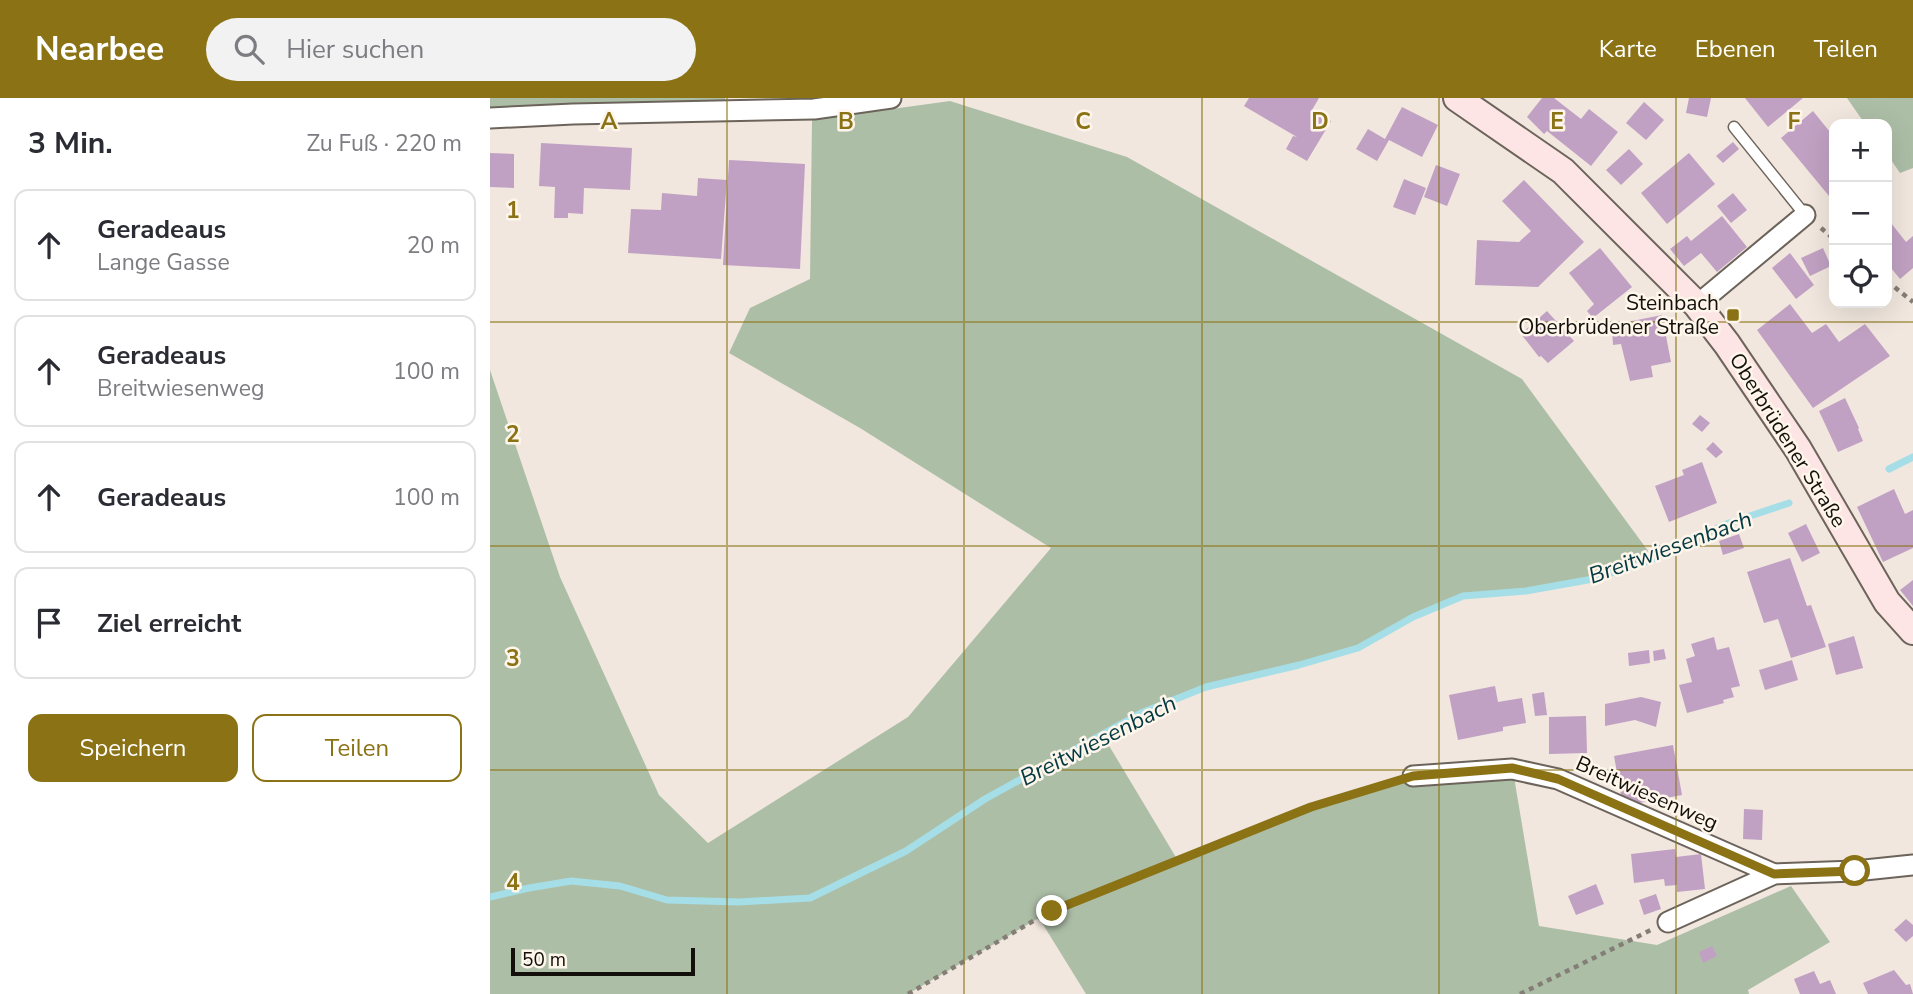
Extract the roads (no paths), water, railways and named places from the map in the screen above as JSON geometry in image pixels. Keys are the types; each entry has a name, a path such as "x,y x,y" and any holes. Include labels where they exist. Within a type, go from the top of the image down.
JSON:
{"street":[{"path":"490,118 814,109 891,98"},
{"name":"Oberbrüdener Straße","path":"1457,98 1563,171 1697,304 1798,449 1887,602 1913,631"},
{"path":"1697,304 1805,215"},
{"name":"Breitwiesenweg","path":"1413,776 1512,768 1558,779 1774,874"},
{"path":"1668,922 1774,874 1855,871 1913,865"}],"lane":[{"path":"1734,127 1805,215"}],"waterway":[{"path":"1889,469 1913,457"},
{"name":"Breitwiesenbach","path":"490,897 571,881 620,886 667,900 739,902 810,898 906,851 985,799 1141,713 1206,687 1358,648 1413,617 1463,596 1526,591 1593,579 1643,563 1689,544 1723,525 1789,503"}],"place":[{"name":"Steinbach Oberbrüdener Straße","path":"1733,315"}]}
